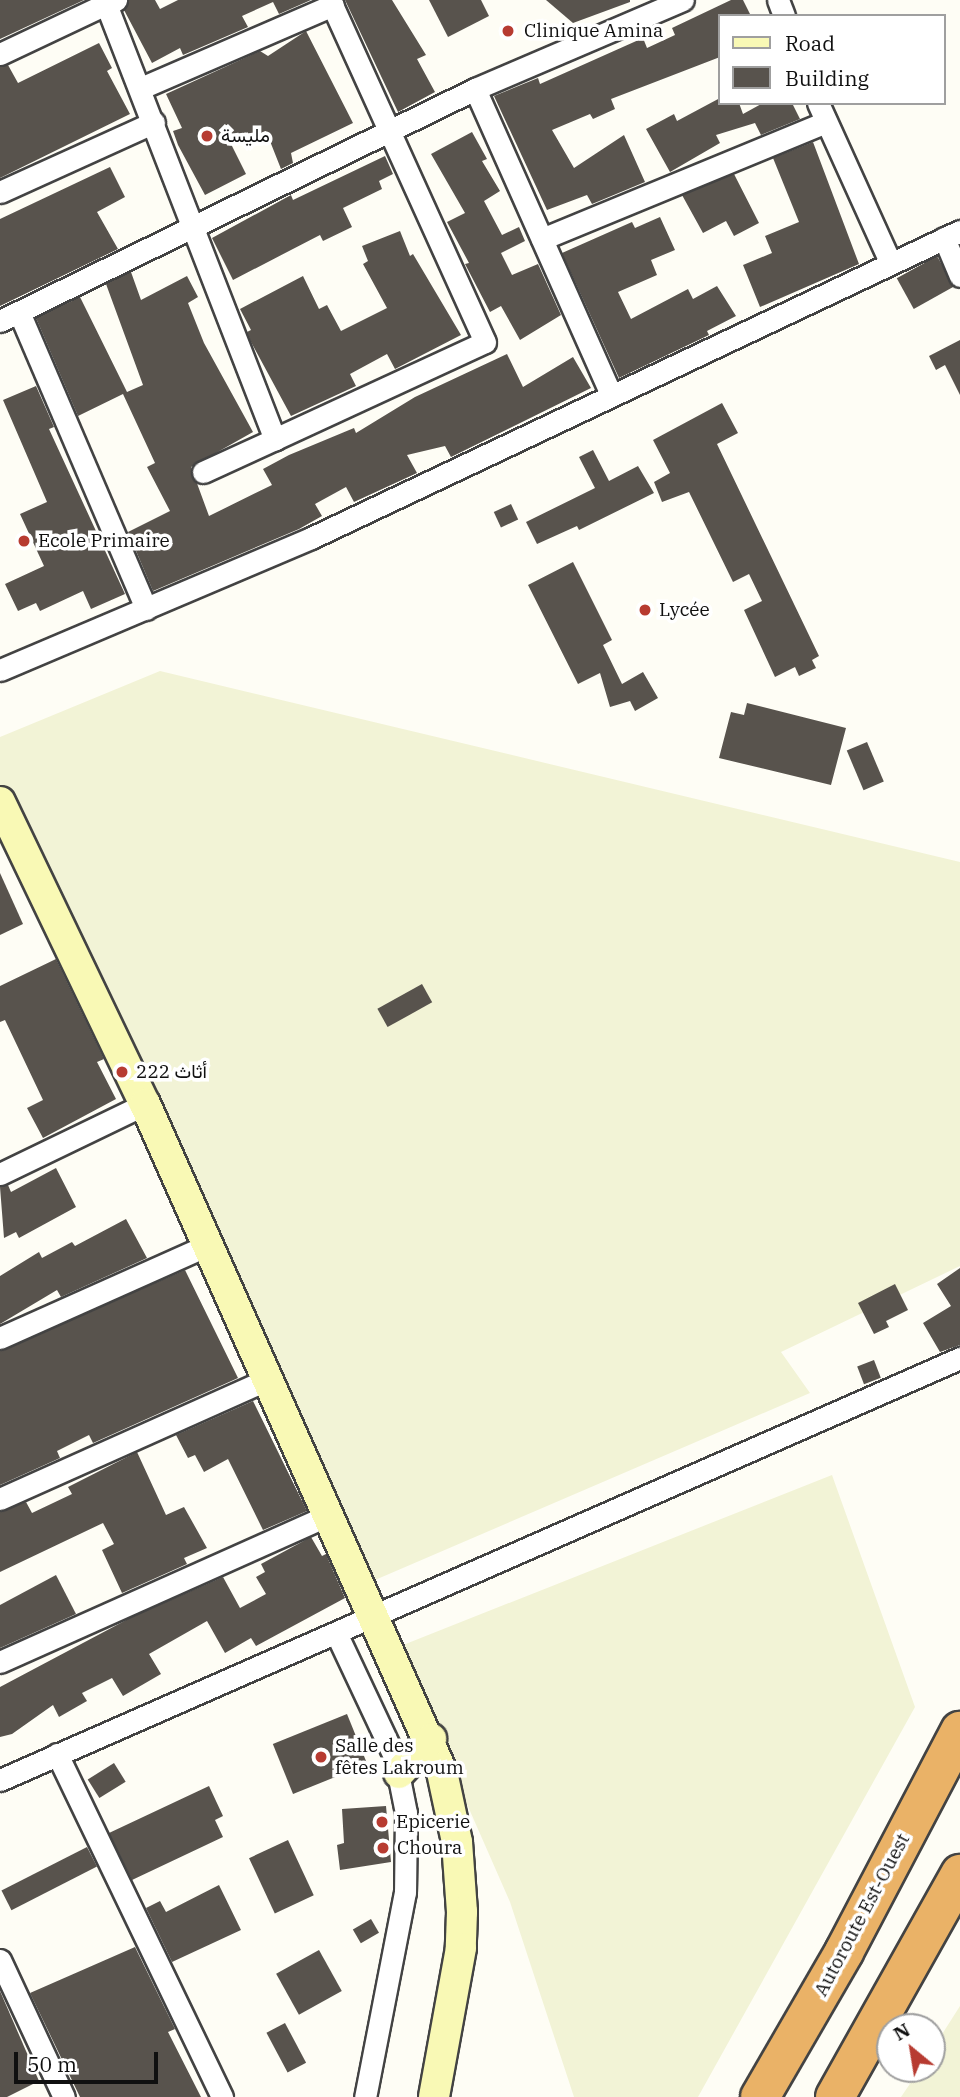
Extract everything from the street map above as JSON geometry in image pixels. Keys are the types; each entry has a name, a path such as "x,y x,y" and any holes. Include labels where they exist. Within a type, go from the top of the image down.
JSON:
{"highway":[{"name":"Autoroute Est-Ouest","path":"760,2097 844,1952 960,1731"},
{"path":"835,2097 960,1874"}],"main road":[{"path":"0,802 145,1104 430,1739 451,1807 462,1912 461,1948 434,2097"},
{"path":"399,1773 430,1739"}],"street":[{"path":"146,609 9,316 475,89 683,0"},
{"path":"0,54 111,2 141,88 275,439"},
{"path":"141,88 332,3 387,132 485,342 203,472"},
{"path":"475,89 611,395"},
{"path":"542,239 822,112 890,262"},
{"path":"0,192 154,122"},
{"path":"0,670 311,538 952,235 960,276"},
{"path":"0,1174 145,1104"},
{"path":"0,1338 208,1245"},
{"path":"0,1780 337,1635 960,1358"},
{"path":"0,1499 268,1379"},
{"path":"0,1662 329,1516"},
{"path":"337,1635 399,1773 406,1826 405,1892 365,2097"},
{"path":"57,1754 222,2097"},
{"path":"0,1960 64,2097"}],"green space":[{"path":"160,671 960,862 960,1266 781,1352 810,1393 375,1580 0,802 0,737"},
{"path":"832,1475 915,1707 698,2097 574,2097 510,1902 398,1647"},
{"path":"960,2006 960,2097 901,2097 910,2083 946,2083 946,2028"}],"building":[{"path":"0,0 84,0 0,39"},
{"path":"129,0 155,0 160,9 178,0 311,0 279,14 273,2 242,16 248,27 183,55 180,48 152,63 124,10"},
{"path":"345,0 392,0 426,55 417,59 435,92 398,112"},
{"path":"429,0 481,0 489,16 448,37"},
{"path":"546,0 630,0 630,2 573,23"},
{"path":"731,0 743,0 750,14 718,14 718,58 611,99 615,109 593,119 590,114 552,130 574,168 624,135 645,182 592,204 587,195 547,210 494,96 538,78 540,84 643,38 647,48 675,35 672,28"},
{"path":"306,31 353,123 291,153 293,163 281,169 266,131 231,144 246,174 205,195 178,145 173,131 182,128 166,94 260,51 268,56"},
{"path":"99,43 112,68 107,71 130,114 0,178 0,67 8,65 18,83"},
{"path":"718,99 718,105 740,105 743,114 759,105 793,105 800,119 761,135 755,123 716,135 720,143 670,172 646,129 674,114 677,121"},
{"path":"472,132 487,159 482,161 500,191 484,201 502,235 519,227 525,241 501,253 512,275 538,264 561,315 520,340 501,306 490,312 465,264 469,263 447,222 465,213 431,154"},
{"path":"813,142 859,264 760,307 743,265 772,253 765,236 799,222 773,158"},
{"path":"385,156 393,174 379,181 382,189 343,208 352,227 323,241 320,235 233,280 212,238 291,195 293,200"},
{"path":"110,167 125,197 97,212 118,249 0,306 0,219"},
{"path":"734,174 759,223 734,236 726,221 703,233 682,195"},
{"path":"660,217 675,250 651,260 657,275 618,292 631,319 688,289 693,299 717,286 736,316 707,331 709,335 619,378 562,253 632,222 635,228"},
{"path":"400,231 410,256 413,254 461,335 395,369 387,354 350,374 356,386 291,416 251,342 247,332 251,330 240,309 303,276 319,309 327,305 341,331 387,308 363,264 368,261 362,246"},
{"path":"937,256 954,287 914,309 897,278"},
{"path":"131,272 141,300 187,276 198,297 188,303 204,343 253,432 191,467 209,516 272,485 263,469 354,428 356,433 415,397 507,354 523,387 573,357 591,388 451,457 445,446 407,455 417,473 354,502 346,487 315,504 322,516 299,529 153,591 128,532 170,511 147,467 155,463 123,394 78,416 36,318 80,297 127,392 143,385 106,284"},
{"path":"960,340 960,395 945,365 936,370 929,356"},
{"path":"36,386 54,427 49,429 125,594 91,609 83,591 40,611 36,603 18,611 5,584 44,566 20,514 47,502 3,400"},
{"path":"722,403 738,433 717,444 819,656 812,660 816,668 799,676 795,667 775,677 744,610 762,601 749,574 733,582 689,492 662,502 654,482 670,473 653,440"},
{"path":"593,450 609,481 638,466 654,493 579,530 577,526 537,544 526,522 595,488 579,457"},
{"path":"511,504 518,519 501,527 494,512"},
{"path":"573,562 612,640 603,645 622,684 643,672 658,698 635,711 630,701 610,707 600,673 578,684 528,585"},
{"path":"747,703 846,728 831,785 719,758 731,712 744,715"},
{"path":"867,742 884,782 864,790 847,751"},
{"path":"0,873 23,924 0,935"},
{"path":"56,959 104,1059 97,1062 116,1099 43,1138 27,1108 43,1100 5,1020 0,1022 0,986"},
{"path":"422,984 432,1002 388,1027 377,1009"},
{"path":"56,1168 76,1207 19,1238 16,1232 4,1238 0,1187 8,1185 11,1192"},
{"path":"126,1219 147,1258 61,1297 57,1290 0,1324 0,1276 39,1252 42,1258 72,1242 75,1246"},
{"path":"960,1268 960,1345 940,1352 923,1323 951,1306 937,1284"},
{"path":"185,1270 238,1378 93,1443 89,1435 57,1451 60,1458 0,1485 0,1351"},
{"path":"895,1284 908,1310 886,1321 889,1327 874,1334 858,1303"},
{"path":"874,1360 881,1378 864,1384 857,1366"},
{"path":"253,1401 307,1511 263,1530 228,1459 204,1472 195,1455 188,1458 176,1435"},
{"path":"137,1452 166,1515 184,1507 207,1548 184,1558 187,1564 122,1593 102,1550 114,1544 103,1523 0,1572 0,1512 26,1502 32,1513 72,1494 68,1487"},
{"path":"311,1537 322,1556 326,1554 345,1598 256,1646 251,1638 225,1653 207,1621 149,1654 161,1674 123,1696 112,1678 82,1693 87,1701 59,1717 53,1705 12,1734 0,1737 0,1687 132,1617 223,1577 240,1608 266,1594 256,1577 265,1572 261,1564"},
{"path":"56,1575 76,1614 0,1648 0,1605"},
{"name":"Salle des fêtes Lakroum","path":"347,1714 367,1764 293,1794 273,1744"},
{"path":"114,1763 126,1782 99,1798 88,1779"},
{"path":"209,1786 223,1816 215,1820 223,1837 132,1880 109,1833"},
{"path":"386,1806 391,1862 340,1870 337,1845 344,1843 342,1809"},
{"path":"288,1840 314,1895 275,1913 249,1858"},
{"path":"87,1847 97,1867 11,1910 1,1891"},
{"path":"219,1885 241,1930 172,1962 146,1908 160,1901 166,1912"},
{"path":"371,1919 379,1933 361,1943 353,1930"},
{"path":"135,1947 175,2029 168,2032 201,2097 80,2097 30,1993"},
{"path":"319,1950 342,1991 299,2015 276,1974"},
{"path":"0,1991 39,2081 7,2097 0,2097"},
{"path":"285,2023 306,2063 288,2073 266,2033"}],"place":[{"name":"Clinique Amina","path":"508,31"},
{"name":"مليسة","path":"207,136"},
{"name":"Ecole Primaire","path":"24,541"},
{"name":"Lycée","path":"645,610"},
{"name":"أثاث 222","path":"122,1072"},
{"name":"Salle des fêtes Lakroum","path":"321,1757"},
{"name":"Epicerie","path":"382,1822"},
{"name":"Choura","path":"383,1848"}]}
